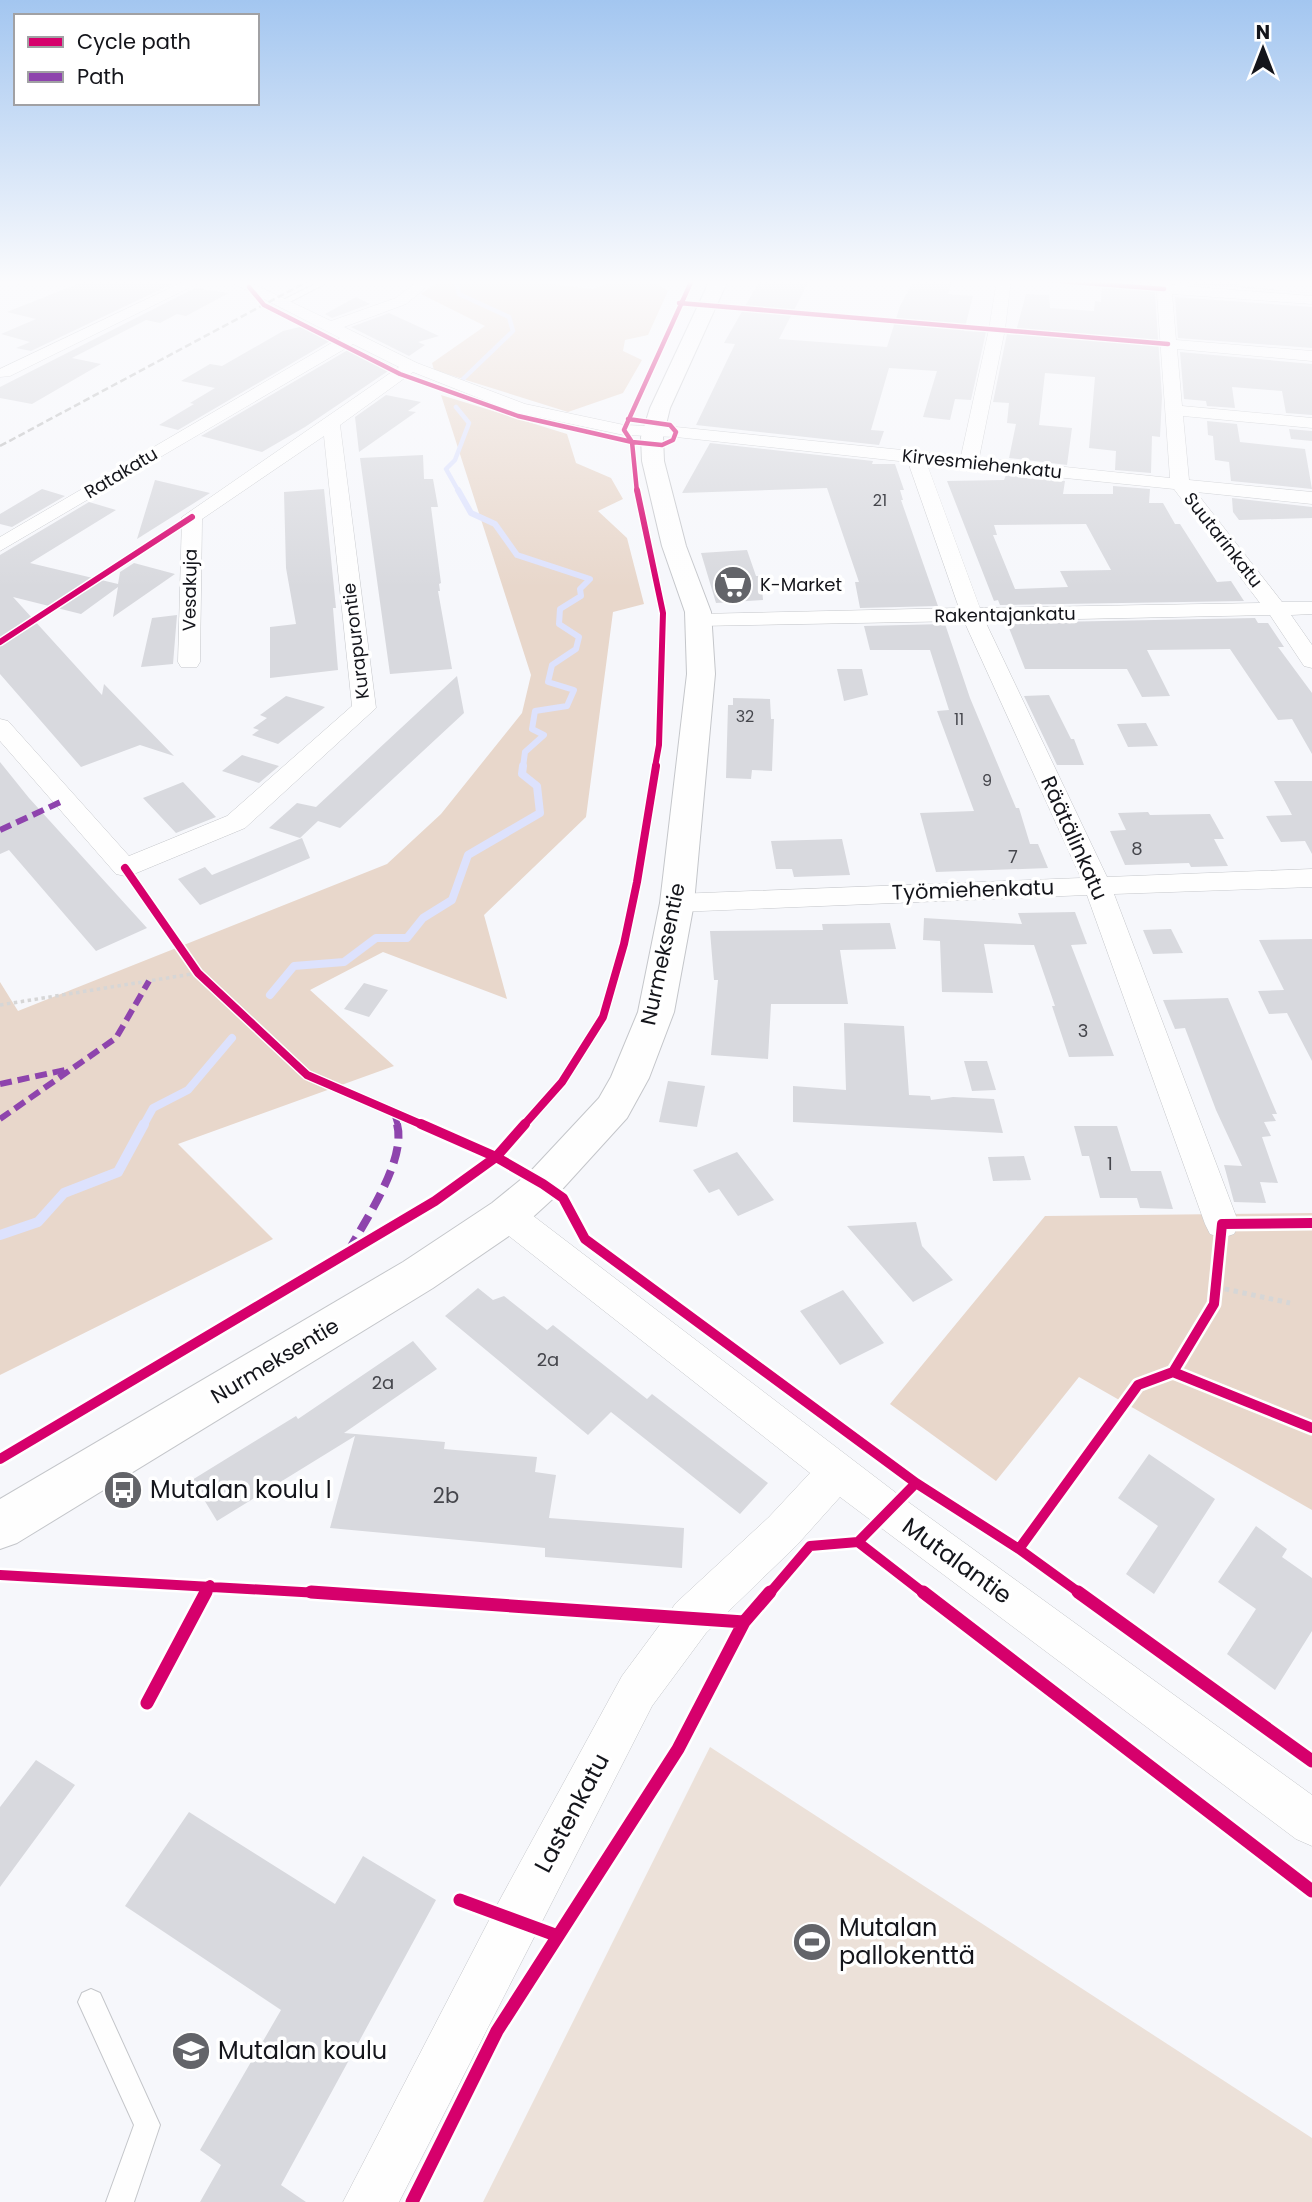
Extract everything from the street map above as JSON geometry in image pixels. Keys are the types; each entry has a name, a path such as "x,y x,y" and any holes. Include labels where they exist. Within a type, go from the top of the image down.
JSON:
{"street":[{"name":"Ratakatu","path":"0,545 275,383"},
{"path":"331,423 387,383"},
{"name":"Kirvesmiehenkatu","path":"454,383 520,408 624,430 1312,498"},
{"name":"Nurmeksentie","path":"0,1526 418,1275 507,1215 543,1184 582,1144 619,1098 630,1078 656,1012 677,903 701,674 699,620 674,546 653,460 653,431 672,383"},
{"path":"969,462 986,383"},
{"name":"Suutarinkatu","path":"1171,383 1180,484 1276,609 1312,661"},
{"path":"1173,410 1312,423"},
{"name":"Vesakuja","path":"189,663 191,517 331,423"},
{"name":"Kurapurontie","path":"0,726 125,868 236,822 364,708 331,423"},
{"name":"Räätälinkatu","path":"916,457 971,616 1097,885 1222,1224"},
{"name":"Rakentajankatu","path":"699,620 1312,608"},
{"name":"Työmiehenkatu","path":"677,903 1312,878"},
{"name":"Mutalantie","path":"507,1215 901,1520 1312,1823"},
{"name":"Lastenkatu","path":"370,2202 513,1922 637,1691 691,1618 783,1531 838,1470"}],"lane":[{"path":"91,2002 147,2125 120,2202"}],"path":[{"path":"191,962 208,982"},
{"path":"0,1005 198,973"},
{"path":"1222,1224 1215,1291 1290,1303"}],"shaded area":[{"path":"475,383 629,383 623,393 568,412"},
{"path":"441,395 567,434 576,463 611,478 623,499 598,511 627,538 644,604 613,612 586,817 484,915 507,999 383,952 310,990 394,1066 178,1144 273,1239 0,1375 0,982 18,1011 387,864 441,814 522,713 531,675"},
{"path":"1312,1213 1312,1510 1079,1377 996,1481 890,1404 1045,1216"},
{"name":"Mutalan pallokenttä","path":"710,1747 1312,2138 1312,2202 483,2202"}],"building":[{"path":"8,383 69,383 32,404 0,398 0,387"},
{"path":"190,383 259,383 178,430 159,425 194,404 190,403 215,388"},
{"path":"292,383 371,383 262,452 201,436"},
{"path":"716,383 885,383 871,430 884,431 879,445 696,425"},
{"path":"933,383 975,383 971,400 955,399 950,420 923,417"},
{"path":"997,383 1044,383 1039,425 1072,428 1067,465 1009,458 1016,424 1007,423 1009,403 993,402"},
{"path":"1095,383 1161,383 1160,437 1152,436 1151,473 1115,470 1116,451 1089,448"},
{"path":"1183,383 1312,383 1312,415 1286,413 1282,391 1232,387 1235,408 1207,406 1206,401 1184,399"},
{"path":"386,395 421,402 408,411 416,412 359,452 355,417"},
{"path":"1207,421 1237,424 1240,442 1305,449 1312,489 1231,481 1229,462 1215,460 1213,436 1208,435"},
{"path":"1289,429 1312,431 1312,441 1291,439"},
{"path":"710,443 873,461 872,464 895,464 904,490 900,490 901,500 938,606 860,608 855,582 859,582 827,488 682,493"},
{"path":"423,455 424,479 433,479 438,507 431,507 441,583 438,591 452,669 390,674 360,458"},
{"path":"1006,475 1065,481 1063,494 1113,494 1113,486 1150,489 1149,503 1163,503 1175,524 1180,524 1217,582 1231,581 1244,601 1000,605 998,600 994,601 947,481 1004,480","holes":["1086,524 1111,570 1060,571 1068,587 1015,589 993,535 997,535 994,525"]},
{"path":"155,480 210,493 137,539"},
{"path":"42,489 65,496 12,527 0,524 0,514"},
{"path":"324,489 336,608 333,608 338,670 270,678 270,627 296,624 286,568 284,492"},
{"path":"1232,498 1312,507 1312,518 1239,520 1233,512"},
{"path":"89,502 116,510 30,563 118,584 120,572 134,563 175,574 113,617 118,587 81,614 13,597 102,695 104,684 174,756 140,745 81,767 0,674 0,555"},
{"path":"747,550 756,576 761,576 763,600 716,603 701,553"},
{"path":"177,615 173,664 141,667 152,618"},
{"path":"1255,618 1258,623 1268,623 1284,647 1278,647 1312,693 1312,754 1292,719 1278,720 1230,649 1147,650 1170,696 1142,697 1127,669 1025,669 1007,623"},
{"path":"945,624 970,698 1016,808 1019,808 1030,844 1038,844 1048,868 936,872 920,813 974,811 937,711 949,710 930,650 870,650 864,626"},
{"path":"837,669 862,669 868,695 844,701"},
{"path":"457,676 464,713 340,828 318,821 300,838 269,828 297,803 316,807"},
{"path":"1049,695 1071,739 1074,739 1084,765 1057,765 1024,696"},
{"path":"286,696 325,707 278,744 252,735 259,730 253,728 267,718 260,715"},
{"path":"733,698 770,699 771,719 774,719 772,771 752,770 751,779 726,778 728,705 733,705"},
{"path":"1146,723 1158,746 1128,747 1117,724"},
{"path":"242,755 279,766 259,783 222,771"},
{"path":"0,762 29,798 147,928 96,951 9,850 0,854"},
{"path":"1274,781 1312,781 1312,854 1305,841 1281,842 1266,816 1292,815"},
{"path":"183,782 216,817 176,833 143,798"},
{"path":"1148,812 1150,815 1210,814 1224,839 1214,839 1228,866 1191,867 1189,863 1125,865 1110,831 1126,830 1118,813"},
{"path":"302,838 310,858 200,905 178,879 205,867 212,875"},
{"path":"842,839 850,875 794,877 792,869 776,869 771,841"},
{"path":"1075,912 1087,944 1071,945 1114,1056 1069,1057 1034,945 984,944 993,993 942,992 940,941 923,940 924,918 1022,924 1018,913"},
{"path":"890,923 896,949 840,950 848,1004 771,1004 768,1059 711,1055 718,980 714,980 710,931 823,930 822,924"},
{"path":"1171,929 1183,953 1153,954 1143,930"},
{"path":"1312,939 1312,1061 1287,1013 1269,1014 1258,991 1284,990 1259,940"},
{"path":"364,983 388,990 369,1017 344,1009"},
{"path":"1228,998 1277,1114 1272,1114 1276,1121 1264,1122 1271,1136 1262,1137 1278,1183 1260,1182 1266,1203 1234,1202 1224,1165 1242,1166 1216,1110 1185,1028 1175,1029 1163,1000"},
{"path":"844,1023 904,1026 909,1095 930,1096 931,1100 953,1097 994,1099 1003,1133 793,1122 793,1086 846,1090"},
{"path":"964,1061 987,1061 996,1090 972,1091"},
{"path":"668,1081 705,1086 697,1127 659,1122"},
{"path":"1074,1126 1117,1126 1131,1171 1161,1171 1173,1209 1140,1208 1137,1198 1100,1198 1089,1156 1082,1156"},
{"path":"737,1152 774,1200 738,1216 719,1189 709,1193 693,1170"},
{"path":"1024,1156 1031,1180 993,1181 988,1157"},
{"path":"916,1222 922,1246 953,1280 913,1302 847,1226"},
{"path":"478,1288 493,1300 504,1296 547,1330 553,1325 647,1399 652,1394 768,1483 740,1514 611,1412 588,1435 445,1316"},
{"path":"843,1290 884,1343 840,1365 800,1311"},
{"path":"413,1341 437,1369 344,1433 445,1442 444,1449 537,1457 535,1472 556,1475 549,1518 684,1528 682,1568 545,1557 545,1548 330,1528 355,1436 217,1521 192,1480 296,1416 298,1419"},
{"path":"1149,1454 1215,1499 1154,1594 1126,1574 1158,1526 1118,1498"},
{"path":"1256,1526 1287,1549 1282,1557 1312,1578 1312,1631 1275,1690 1227,1654 1256,1609 1218,1582"},
{"path":"36,1760 75,1785 0,1887 0,1807"},
{"path":"189,1812 335,1904 363,1856 436,1900 281,2185 306,2202 200,2202 221,2165 200,2150 281,2010 125,1906"}],"waterway":[{"path":"456,407 469,423 455,460 446,469 459,492"},
{"path":"458,490 471,513 495,524 517,555 590,579 580,589 581,596 560,609 559,624 579,637 576,649 552,665 548,682 574,690 567,706 535,711 532,729 544,735 525,752 523,767"},
{"path":"270,995 294,966 344,962 376,938 407,938 423,918 452,900 468,855 540,813 537,786 522,774 523,766"},
{"path":"143,1126 153,1108 188,1090 232,1038"},
{"path":"0,1235 38,1222 64,1193 118,1172 144,1124"}],"railway":[{"path":"0,446 118,383"}],"marked path":[{"path":"0,830 65,800"},
{"path":"0,1119 116,1038 149,981"},
{"path":"0,1084 65,1070"},
{"path":"348,1252 386,1182 401,1138 394,1113"}],"cycle path":[{"path":"425,383 518,416 632,442 662,445 673,440 676,432 670,425 628,419"},
{"path":"0,1459 347,1255 435,1201 496,1157 562,1082 603,1017 624,944 637,882 659,745 663,613 638,500 632,442 624,430 645,383"},
{"path":"0,642 192,517"},
{"path":"125,868 198,973 307,1075 496,1157 543,1184 563,1198 585,1239 916,1483"},
{"path":"1173,1372 1214,1304 1222,1224 1312,1223"},
{"path":"1019,1549 1138,1385 1173,1372 1312,1428"},
{"path":"412,2202 497,2031 678,1749 744,1622 810,1546 858,1542 916,1483 1019,1549 1312,1761"},
{"path":"858,1542 1312,1891"},
{"path":"0,1575 210,1585 744,1622"},
{"path":"147,1703 210,1585"},
{"path":"460,1900 558,1936"}],"place":[{"name":"K-Market","path":"733,585"},
{"name":"Mutalan koulu I","path":"123,1490"},
{"name":"Mutalan pallokenttä","path":"812,1942"},
{"name":"Mutalan koulu","path":"191,2051"}]}
